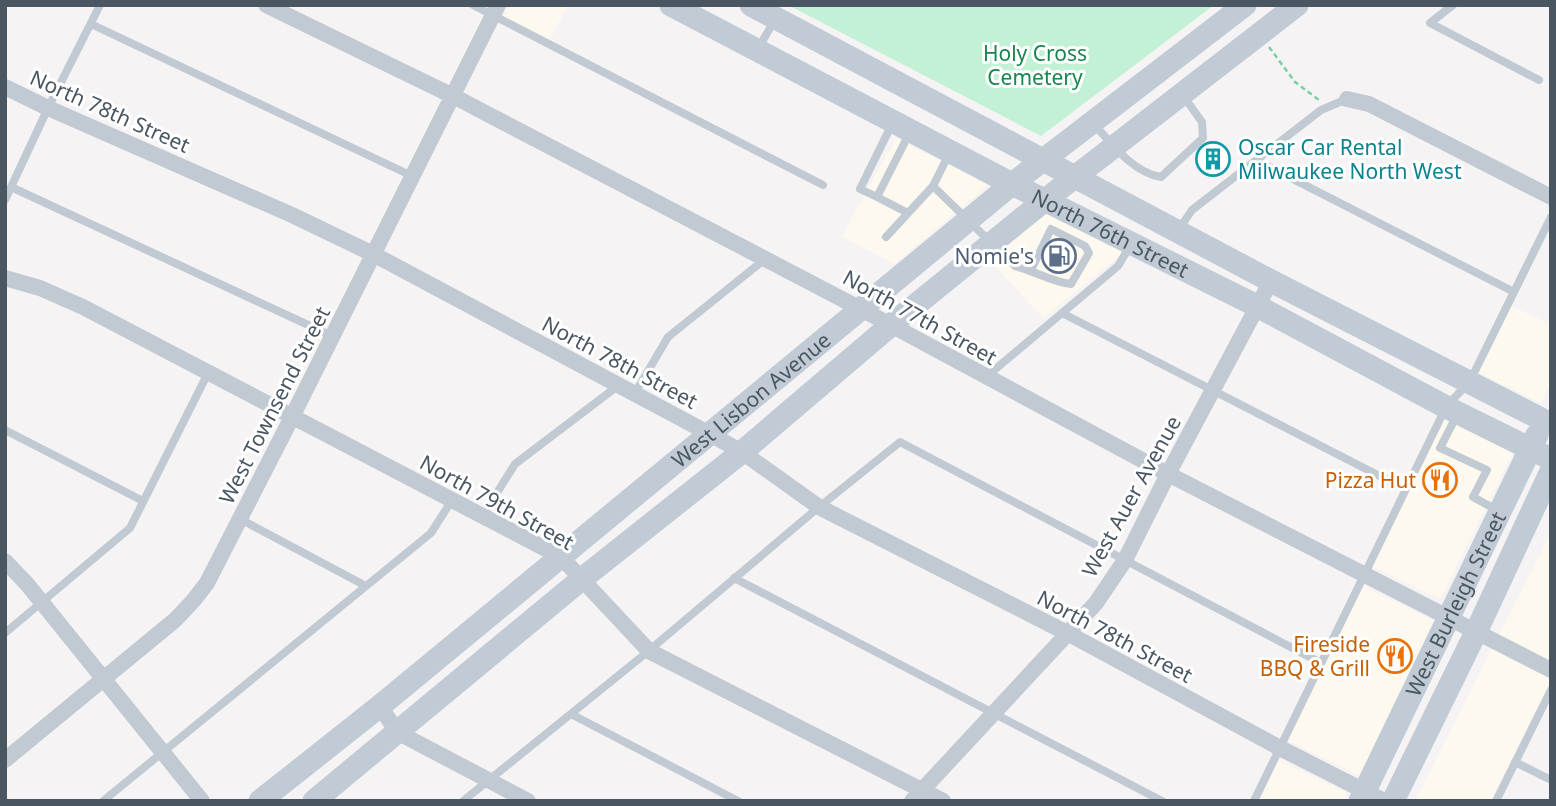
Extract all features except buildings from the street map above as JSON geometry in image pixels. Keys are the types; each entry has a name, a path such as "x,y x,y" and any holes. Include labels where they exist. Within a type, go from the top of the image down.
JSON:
{"main road":[{"name":"North 76th Street","path":"671,5 1045,200 1091,235 1132,243 1541,454"},
{"name":"North 76th Street","path":"751,5 1270,281 1470,381 1549,417"},
{"name":"West Lisbon Avenue","path":"260,801 380,706 967,220 1245,5"},
{"name":"West Lisbon Avenue","path":"314,801 583,578 742,452 993,242 1297,5"},
{"name":"West Burleigh Street","path":"1370,797 1448,618 1500,511 1541,454 1549,417"},
{"name":"West Burleigh Street","path":"1393,801 1551,471"}],"street":[{"name":"North 77th Street","path":"267,5 453,96 861,309 1168,474 1551,670"},
{"name":"West Townsend Street","path":"5,760 104,680 193,601 207,583 495,10"},
{"name":"North 78th Street","path":"5,87 373,254 742,452 819,507 1069,634 1370,797"},
{"path":"1347,99 1369,104 1551,197"},
{"name":"North 79th Street","path":"5,278 40,288 83,307 561,557 649,650 916,795 943,801"},
{"name":"West Auer Avenue","path":"916,795 1096,603 1125,560 1270,281"},
{"path":"5,561 43,603 202,801"},
{"path":"380,706 397,732 528,801"}],"lane":[{"path":"5,200 100,5"},
{"path":"474,5 495,10 823,185"},
{"path":"1452,5 1430,23 1539,80"},
{"path":"757,51 775,18"},
{"path":"91,24 412,176"},
{"path":"1092,122 1114,146 1150,175 1161,177 1203,138 1202,122 1182,94"},
{"path":"1177,232 1192,210 1321,110 1347,99"},
{"path":"877,197 902,126"},
{"path":"902,126 860,189 908,213"},
{"path":"886,237 933,186 950,151"},
{"path":"1256,160 1514,292"},
{"path":"933,186 1015,266 1031,270 1054,282 1072,284 1089,253 1091,235 1051,229 1031,270"},
{"path":"11,187 332,336"},
{"path":"1254,801 1405,489 1470,381 1551,217"},
{"path":"986,377 1118,266 1132,243"},
{"path":"635,393 668,337 765,259"},
{"path":"1072,263 1081,267"},
{"path":"1062,313 1405,489"},
{"path":"5,633 130,528 209,371"},
{"path":"482,515 515,464 620,385"},
{"path":"1452,410 1440,448 1486,470 1473,497 1500,511"},
{"path":"5,430 143,501"},
{"path":"463,801 900,442 1321,663"},
{"path":"103,801 431,533 453,499"},
{"path":"240,519 366,586"},
{"path":"734,579 1162,801"},
{"path":"1496,801 1551,690"},
{"path":"571,714 738,801"},
{"path":"1515,762 1551,780"}],"path":[{"path":"1269,47 1295,82 1319,100"}],"shaded area":[{"path":"510,5 568,5 549,42 503,18"},
{"path":"896,138 988,185 894,264 842,236"},
{"path":"1052,210 1127,250 1043,318 989,259"},
{"path":"1506,303 1551,325 1551,382 1541,403 1474,370"},
{"path":"1438,413 1514,451 1440,599 1367,564"},
{"path":"1551,533 1551,694 1496,801 1415,801"},
{"path":"1363,586 1436,622 1360,776 1287,740"},
{"path":"1278,760 1347,793 1343,801 1258,801"}],"green space":[{"name":"Holy Cross Cemetery","path":"788,5 1214,5 1041,136"}],"place":[{"name":"Oscar Car Rental Milwaukee North West","path":"1213,159"},
{"name":"Nomie's","path":"1059,256"},
{"name":"Pizza Hut","path":"1440,480"},
{"name":"Fireside BBQ & Grill","path":"1395,656"}]}
